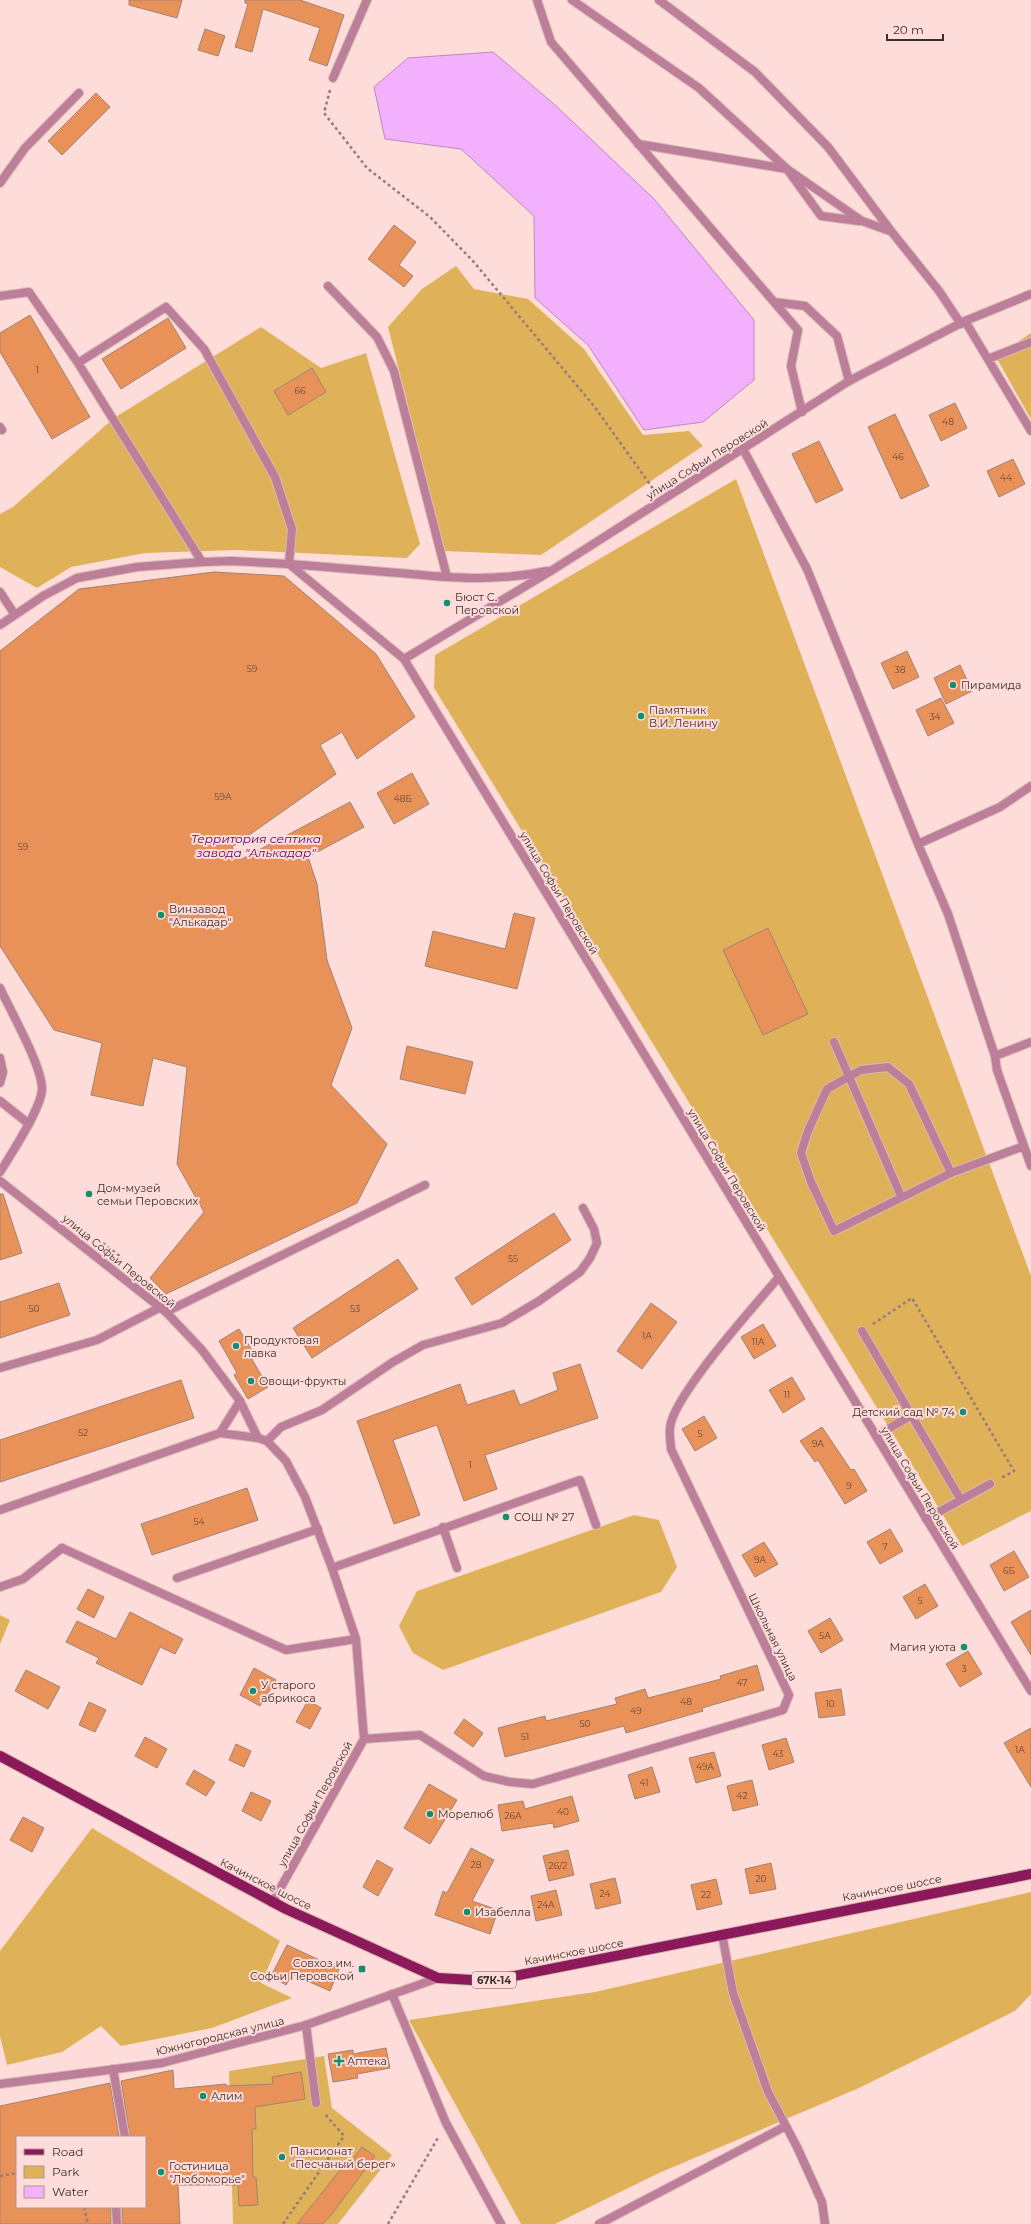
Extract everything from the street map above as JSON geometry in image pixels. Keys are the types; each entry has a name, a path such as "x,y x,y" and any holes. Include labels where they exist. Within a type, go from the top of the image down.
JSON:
{"main road":[{"name":"Качинское шоссе","path":"0,1756 272,1903 438,1978 489,1981 1031,1874"}],"street":[{"path":"333,78 367,0"},
{"path":"537,0 551,42 798,330 791,366 802,412"},
{"path":"572,0 699,88 787,169 862,221"},
{"path":"659,0 755,72 828,147 963,323 988,359 1031,431"},
{"path":"0,183 25,148 79,94"},
{"path":"638,144 787,169 821,216 862,221 891,231"},
{"path":"328,286 377,337 394,371 446,577"},
{"path":"0,296 29,292 78,364 202,562"},
{"name":"улица Софьи Перовской","path":"404,659 554,569 849,382 963,323 1031,294"},
{"path":"774,302 805,306 837,336 849,382"},
{"path":"78,364 166,307 204,349 275,477 292,529 289,564"},
{"path":"988,359 1031,342"},
{"path":"743,449 807,569 918,844 948,914 995,1056 997,1070 1031,1166"},
{"path":"0,625 43,596 77,578 137,567 232,561 289,564 446,577 517,578 554,569"},
{"name":"улица Софьи Перовской","path":"289,564 404,659 1031,1692"},
{"path":"0,592 15,615"},
{"path":"918,844 1000,807 1031,786"},
{"path":"0,988 34,1058 42,1089 29,1124 0,1172"},
{"path":"834,1042 901,1196"},
{"path":"995,1056 1031,1042"},
{"path":"0,1058 3,1072 0,1083"},
{"path":"950,1173 909,1084 888,1066 861,1070 827,1089 808,1131 801,1153 811,1182 834,1230 950,1173 1024,1146"},
{"path":"0,1101 29,1124"},
{"name":"улица Софьи Перовской","path":"0,1181 163,1309 202,1350 240,1401 258,1438 267,1441 286,1461 306,1498 318,1529 356,1639 364,1739 272,1903"},
{"path":"0,1368 97,1340 425,1185"},
{"path":"267,1441 281,1427 322,1410 393,1362 423,1345 502,1323 539,1301 580,1272 590,1258 597,1243 594,1229 583,1208"},
{"name":"Школьная улица","path":"364,1739 420,1735 484,1776 510,1782 533,1784 783,1710 789,1695 672,1449 670,1427 678,1405 730,1334 779,1277"},
{"path":"862,1331 961,1500"},
{"path":"220,1433 240,1401"},
{"path":"876,1436 912,1415"},
{"path":"0,1510 220,1433 258,1438"},
{"path":"332,1568 443,1527 580,1480 596,1525"},
{"path":"926,1519 990,1484"},
{"path":"443,1527 457,1568"},
{"path":"177,1578 318,1529"},
{"path":"0,1587 23,1579 62,1548 286,1650 356,1639"},
{"path":"722,1934 733,1993 768,2092 822,2202 824,2224"},
{"name":"Южногородская улица","path":"0,2084 113,2068 162,2063 306,2025 438,1978"},
{"path":"392,1994 446,2123 501,2224"},
{"path":"306,2025 316,2103"},
{"path":"113,2068 125,2136"},
{"path":"599,2224 786,2126"},
{"path":"116,2208 117,2224"}],"path":[{"path":"333,78 324,113 367,168 430,217 473,261 594,406 662,501"},
{"path":"101,1241 124,1261"},
{"path":"862,1331 912,1298 1014,1471 990,1484"},
{"path":"283,2224 344,2136 316,2103"},
{"path":"388,2224 446,2123"},
{"path":"0,2176 16,2173"},
{"path":"84,2208 88,2224"}],"green space":[{"path":"456,266 474,289 528,299 584,349 643,435 689,431 703,446 541,555 445,551 388,327 422,289"},
{"path":"261,327 321,368 366,353 420,544 407,558 237,550 145,553 71,567 37,588 0,567 0,514 13,507 114,418"},
{"path":"1031,333 1031,419 996,357"},
{"path":"736,479 1031,1276 1031,1511 962,1546 434,688 435,655"},
{"path":"634,1515 659,1520 677,1567 661,1592 443,1670 413,1653 399,1626 417,1591"},
{"path":"0,1615 10,1620 0,1644"},
{"path":"92,1828 280,1941 261,1983 292,1998 212,2028 121,2046 101,2026 62,2052 7,2065 0,2036 0,1951"},
{"path":"1031,1892 1031,1994 1015,2011 859,2088 659,2173 555,2224 521,2224 409,2020 595,1992"},
{"path":"324,2056 332,2108 392,2155 338,2224 233,2224 229,2071"}],"water":[{"path":"493,52 554,104 655,200 754,320 754,380 703,422 644,430 588,345 535,298 534,216 461,149 385,139 374,87 408,58"}],"building":[{"path":"129,0 182,0 177,18 129,5"},
{"path":"245,0 300,0 344,15 327,66 309,60 320,28 263,9 252,52 235,47 248,4 245,3"},
{"path":"205,29 225,36 218,56 198,50"},
{"path":"96,93 110,107 62,155 48,141"},
{"path":"394,225 416,242 399,265 413,276 404,287 368,259"},
{"path":"30,315 90,417 52,439 0,352 0,333"},
{"path":"168,318 186,348 121,389 102,359"},
{"path":"312,368 326,392 288,415 274,391"},
{"path":"955,403 967,428 941,441 929,415"},
{"path":"895,414 929,486 901,499 868,427"},
{"path":"819,441 843,490 816,503 792,454"},
{"path":"1013,459 1025,484 999,497 987,471"},
{"name":"Винзавод \"Алькадар\"","path":"214,572 284,576 376,654 415,717 357,759 342,732 320,745 336,774 232,847 240,860 350,802 364,827 308,857 317,884 327,960 352,1028 331,1085 387,1144 357,1203 166,1294 150,1278 204,1212 177,1164 187,1067 153,1058 143,1106 91,1095 102,1043 54,1030 0,946 0,651 79,589"},
{"path":"907,651 919,677 893,689 881,663"},
{"name":"Пирамида","path":"960,665 972,691 946,704 934,678"},
{"path":"941,698 954,723 928,736 916,710"},
{"path":"412,773 429,804 394,824 377,793"},
{"path":"514,913 535,918 517,989 425,966 433,931 505,949"},
{"path":"768,928 808,1014 763,1035 723,950"},
{"path":"407,1046 473,1062 465,1094 400,1079"},
{"path":"0,1194 3,1194 22,1253 0,1260"},
{"path":"554,1213 571,1240 472,1305 455,1278"},
{"path":"398,1259 418,1289 312,1358 293,1328"},
{"path":"59,1283 70,1315 0,1338 0,1302"},
{"path":"651,1303 677,1322 642,1369 617,1351"},
{"path":"763,1324 776,1346 754,1359 741,1337"},
{"path":"239,1329 253,1352 249,1354 268,1387 248,1399 234,1375 237,1373 219,1341"},
{"path":"580,1364 598,1418 485,1455 497,1489 464,1501 437,1425 393,1440 420,1515 394,1524 357,1421 460,1384 467,1405 514,1390 520,1405 558,1390 553,1373"},
{"path":"792,1377 805,1399 783,1413 769,1390"},
{"path":"181,1380 194,1418 0,1482 0,1440"},
{"path":"704,1416 717,1438 695,1451 682,1429"},
{"path":"822,1427 851,1470 854,1469 867,1491 845,1504 818,1460 815,1462 800,1441"},
{"path":"247,1488 258,1520 152,1555 141,1524"},
{"path":"890,1529 903,1551 880,1564 867,1542"},
{"path":"764,1542 778,1564 755,1577 742,1555"},
{"path":"1014,1551 1029,1577 1004,1591 990,1565"},
{"path":"925,1584 938,1606 916,1619 903,1597"},
{"path":"88,1589 104,1597 94,1618 77,1609"},
{"path":"1031,1610 1031,1655 1011,1622"},
{"path":"130,1612 183,1639 175,1654 160,1647 142,1685 96,1663 99,1658 66,1642 77,1621 116,1639"},
{"path":"830,1618 843,1640 821,1653 808,1631"},
{"path":"968,1651 982,1674 960,1687 946,1664"},
{"path":"757,1665 764,1690 702,1708 703,1711 626,1733 624,1726 505,1757 498,1728 545,1716 546,1721 617,1704 615,1698 645,1689 648,1698 721,1679 720,1676"},
{"path":"254,1668 276,1680 260,1706 240,1695"},
{"path":"26,1670 60,1687 48,1709 15,1691"},
{"path":"841,1689 845,1715 819,1718 815,1693"},
{"path":"308,1700 321,1708 310,1729 296,1722"},
{"path":"89,1702 106,1710 95,1732 79,1725"},
{"path":"464,1719 483,1733 473,1747 454,1733"},
{"path":"1031,1728 1031,1787 1004,1743"},
{"path":"145,1737 167,1749 157,1768 135,1756"},
{"path":"786,1738 794,1762 769,1770 762,1745"},
{"path":"236,1744 251,1751 244,1767 229,1760"},
{"path":"714,1752 721,1776 696,1783 689,1758"},
{"path":"652,1767 660,1792 635,1799 628,1775"},
{"path":"194,1770 215,1782 206,1796 186,1784"},
{"path":"752,1780 758,1805 733,1811 727,1786"},
{"name":"Морелюб","path":"429,1784 457,1800 430,1844 404,1828"},
{"path":"251,1792 271,1801 261,1821 242,1811"},
{"path":"572,1796 579,1821 554,1828 553,1823 502,1831 498,1805 523,1801 525,1809"},
{"path":"23,1817 44,1828 32,1852 10,1840"},
{"path":"471,1848 494,1860 472,1901 498,1910 490,1934 435,1915 443,1891 447,1893"},
{"path":"568,1850 574,1875 549,1881 543,1856"},
{"path":"377,1860 393,1869 378,1896 363,1887"},
{"path":"771,1863 776,1889 750,1894 745,1869"},
{"path":"615,1878 621,1903 596,1909 590,1884"},
{"path":"716,1879 722,1904 697,1910 691,1885"},
{"path":"556,1890 562,1915 536,1921 531,1896"},
{"path":"287,1945 339,1969 330,1991 292,1974 286,1985 271,1976"},
{"path":"386,2048 390,2068 357,2074 358,2078 333,2082 328,2054 353,2050 353,2054"},
{"path":"173,2070 174,2089 226,2084 226,2086 273,2084 272,2077 301,2072 305,2099 255,2107 256,2129 252,2129 253,2177 256,2177 258,2205 239,2206 238,2185 178,2185 180,2224 122,2224 122,2208 146,2208 146,2136 130,2136 121,2081"},
{"path":"110,2083 119,2136 16,2136 16,2208 111,2208 111,2224 0,2224 0,2106"},
{"path":"362,2147 375,2156 332,2214 323,2224 297,2224 344,2165 347,2167"}],"place":[{"name":"Бюст С. Перовской","path":"447,603"},
{"name":"Пирамида","path":"953,685"},
{"name":"Памятник В.И. Ленину","path":"641,716"},
{"name":"Винзавод \"Алькадар\"","path":"161,915"},
{"name":"Дом-музей семьи Перовских","path":"89,1194"},
{"name":"Продуктовая лавка","path":"236,1346"},
{"name":"Овощи-фрукты","path":"251,1381"},
{"name":"Детский сад № 74","path":"963,1412"},
{"name":"СОШ № 27","path":"506,1517"},
{"name":"Магия уюта","path":"964,1647"},
{"name":"У старого абрикоса","path":"253,1691"},
{"name":"Морелюб","path":"430,1814"},
{"name":"Изабелла","path":"467,1912"},
{"name":"Совхоз им. Софьи Перовской","path":"362,1969"},
{"name":"Аптека","path":"339,2061"},
{"name":"Алим","path":"203,2096"},
{"name":"Пансионат «Песчаный берег»","path":"282,2157"},
{"name":"Гостиница \"Любоморье\"","path":"161,2172"}],"water label":[{"name":"Территория септика завода \"Алькадар\"","path":"256,846"}]}
